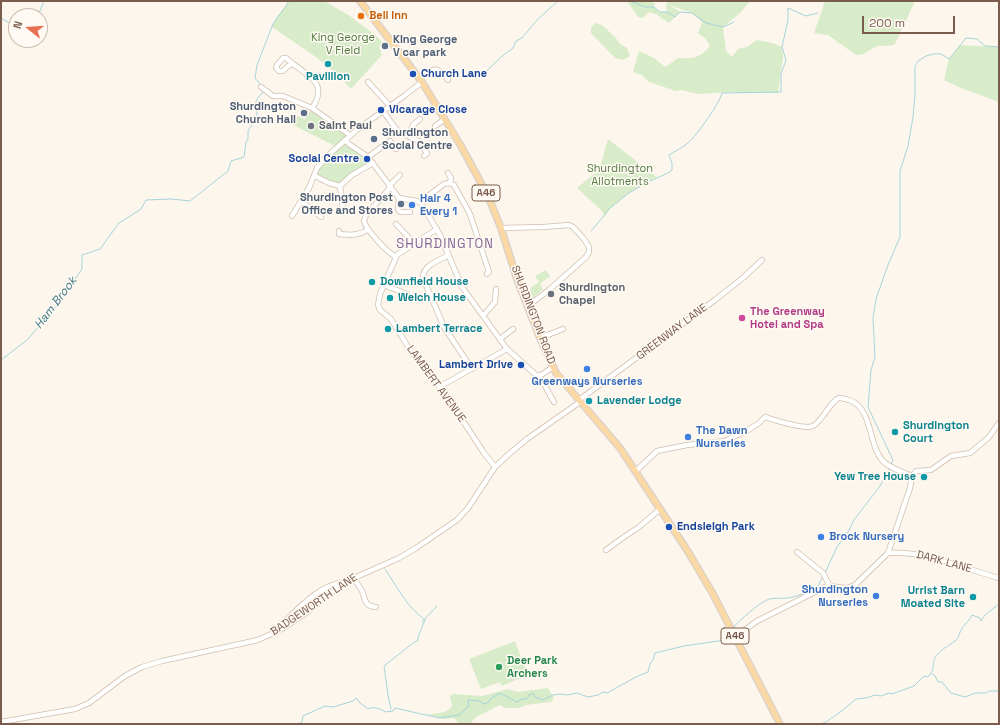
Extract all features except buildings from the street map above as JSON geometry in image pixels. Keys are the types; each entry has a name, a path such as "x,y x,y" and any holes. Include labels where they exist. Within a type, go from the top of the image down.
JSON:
{"main road":[{"name":"SHURDINGTON ROAD","path":"361,1 383,33 420,79 445,119 488,196 501,228 517,279 553,367 580,401 607,431 687,550 713,594 780,724"}],"street":[{"path":"293,64 312,78 318,86 318,97 312,108"},
{"path":"292,216 309,188 317,168 325,158 350,135 390,106 430,70 435,69 441,72 448,80"},
{"path":"368,82 390,106"},
{"path":"261,87 274,96 283,96 312,108 350,135"},
{"path":"383,111 399,132 419,141 427,153"},
{"path":"408,136 413,125 420,119"},
{"path":"435,126 445,119"},
{"path":"345,140 368,157 399,198 420,202 437,229 460,284 507,349 534,374 538,375 554,402"},
{"path":"368,157 390,141 396,149"},
{"path":"340,186 356,173 373,163"},
{"path":"448,173 451,178 450,183"},
{"path":"396,257 390,254 364,223 365,216 400,175"},
{"path":"315,176 329,183 340,186"},
{"path":"420,202 444,184 450,183 454,185 470,214 490,272"},
{"path":"340,186 343,210"},
{"path":"399,198 398,209 400,212 410,212"},
{"path":"301,201 321,218"},
{"path":"396,224 414,243"},
{"path":"501,228 544,227 569,224 589,247 589,252 586,257 528,306"},
{"path":"338,234 354,235 368,229"},
{"path":"407,294 384,285 396,257 414,243 437,229"},
{"path":"449,255 428,267 423,272 424,280 444,327 472,369"},
{"name":"GREENWAY LANE","path":"580,401 715,300 744,277 762,260"},
{"name":"LAMBERT AVENUE","path":"384,285 378,302 380,310 391,319 410,350 456,410 495,467"},
{"path":"483,316 496,301 496,289"},
{"path":"540,338 563,329"},
{"path":"500,339 513,330"},
{"path":"439,387 507,349"},
{"path":"538,375 553,367"},
{"path":"636,472 657,451 687,445 726,441 759,424 765,417 794,425 809,427 813,426 840,398 854,402 861,409 870,429 878,454 883,460 894,468 912,476"},
{"name":"BADGEWORTH LANE","path":"1,722 75,710 89,704 125,676 149,664 258,640 277,631 294,621 344,583 399,558 457,520 468,508 495,467 527,438 580,401"},
{"path":"735,637 757,621 829,585 847,588 855,585 888,553 910,488 912,476 916,471 934,468 951,456 970,453 988,438 999,423"},
{"path":"606,550 639,527 660,509"},
{"path":"797,552 823,573 829,585"},
{"name":"DARK LANE","path":"888,553 905,552 928,556 999,578"},
{"path":"354,578 362,590 366,603 370,606 376,607"},
{"path":"277,631 281,625 314,595 336,583 344,583"}],"green space":[{"name":"King George V Field","path":"289,1 324,1 350,16 383,43 379,47 382,55 351,89 340,77 316,57 272,27 275,20"},
{"path":"627,1 647,1 655,3 654,7 660,12 667,12 666,4 669,1 750,1 740,13 723,27 726,51 732,57 738,49 747,47 757,40 782,47 783,57 778,93 733,92 698,94 682,90 676,91 649,82 642,75 633,72 639,51 654,58 665,67 678,58 696,57 707,50 710,46 706,39 698,33 702,22 692,13 669,5 680,12 669,23 656,14 649,12 643,18 638,17"},
{"path":"825,1 915,1 895,44 878,46 865,53 856,55 828,35 814,33"},
{"path":"595,23 602,25 616,38 619,43 627,48 630,56 623,60 615,58 591,33 591,28"},
{"path":"960,45 999,47 999,102 944,80 949,59"},
{"path":"312,108 350,135 345,139 368,157 367,164 337,186 315,176 317,168 337,147 293,125 298,116 305,119"},
{"name":"Shurdington Allotments","path":"608,139 657,177 642,184 628,194 615,204 604,216 602,211 577,188 599,170"},
{"path":"546,270 550,276 540,284 543,289 533,298 529,291 531,290 530,288 539,282 535,276"},
{"path":"336,586 283,626 308,603"},
{"name":"Deer Park Archers","path":"515,641 528,675 502,686 500,682 481,689 469,659"},
{"path":"548,688 554,698 551,702 526,705 519,708 504,708 500,705 476,717 470,724 459,724 454,718 444,719 426,714 440,713 450,709 452,706 450,695 482,696 508,689 518,692"}],"waterway":[{"path":"41,8 44,1"},
{"name":"Ham Brook","path":"261,85 255,78 257,65 273,24 289,1"},
{"path":"473,76 488,70 513,48 516,41 522,38 537,20 558,1"},
{"path":"630,1 645,7 654,7 660,12 667,12 675,17 680,12 692,13 706,23 723,27 734,22"},
{"path":"591,231 609,209 629,193 672,170 672,163 669,155 686,145 692,139 712,112 722,93 781,92 781,74 786,60 782,47 788,20 788,8 806,16 818,13"},
{"path":"1,18 8,22"},
{"path":"891,465 893,460 868,407 871,370 875,357 873,318 876,299 900,237 900,171 908,146 913,117 915,66 918,61 926,56 934,54 941,54 949,59 966,38 977,39 985,46 999,47"},
{"name":"Ham Brook","path":"1,360 27,340 59,303 82,269 82,255 100,249 119,223 141,209 146,200 171,199 190,201 228,171 231,161 244,157 246,142 248,139 248,131 253,123 257,122 257,112 254,107 257,99 264,91"},
{"path":"825,573 837,547 848,532 854,520 880,486 890,468"},
{"path":"385,569 408,603 425,620 418,640 384,666 391,709"},
{"path":"734,627 764,601 769,599 789,598 803,594 818,586 822,578"},
{"path":"820,724 826,722 856,699 875,695 881,696 889,693 892,694 914,686 924,676 928,677 933,670 933,664 936,656 939,652 956,640 962,628 972,615 980,618 981,621 985,615 999,604"},
{"path":"422,622 437,606"},
{"path":"298,724 302,722 303,716 325,706 333,707 353,701 356,698 368,709 375,708 386,712 393,711 395,708 439,718 459,715 469,706 468,700 479,701 484,704 500,693 517,702 522,699 527,699 529,695 533,693 535,697 543,700 553,695 560,694 567,695 577,693 588,697 598,695 603,692 607,693 648,672 655,653 684,646 725,640 730,633"},
{"path":"932,674 938,682 942,682 951,693 965,697 975,693 999,691"}],"place":[{"name":"Bell Inn","path":"361,16"},
{"name":"King George V car park","path":"385,46"},
{"name":"Pavillion","path":"328,64"},
{"name":"Church Lane","path":"413,74"},
{"name":"Vicarage Close","path":"381,110"},
{"name":"Shurdington Church Hall","path":"304,113"},
{"name":"Saint Paul","path":"311,126"},
{"name":"Shurdington Social Centre","path":"374,139"},
{"name":"Social Centre","path":"367,159"},
{"name":"Shurdington Post Office and Stores","path":"401,204"},
{"name":"Hair 4 Every 1","path":"412,205"},
{"name":"Downfield House","path":"372,282"},
{"name":"Shurdington Chapel","path":"551,294"},
{"name":"Welch House","path":"390,298"},
{"name":"The Greenway Hotel and Spa","path":"742,318"},
{"name":"Lambert Terrace","path":"388,329"},
{"name":"Lambert Drive","path":"521,365"},
{"name":"Greenways Nurseries","path":"587,369"},
{"name":"Lavender Lodge","path":"589,401"},
{"name":"Shurdington Court","path":"895,432"},
{"name":"The Dawn Nurseries","path":"688,437"},
{"name":"Yew Tree House","path":"924,477"},
{"name":"Endsleigh Park","path":"669,527"},
{"name":"Brock Nursery","path":"821,537"},
{"name":"Shurdington Nurseries","path":"876,596"},
{"name":"Urrist Barn Moated Site","path":"973,597"},
{"name":"Deer Park Archers","path":"499,667"}],"district":[{"name":"SHURDINGTON","path":"445,244"}]}
